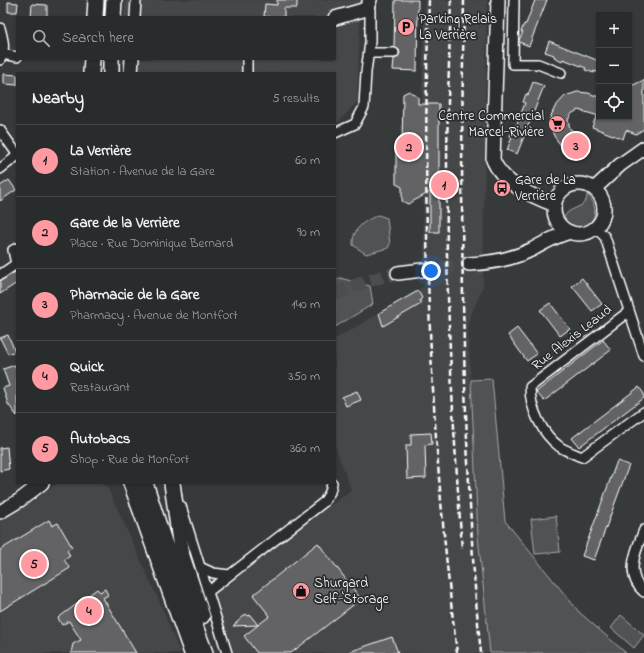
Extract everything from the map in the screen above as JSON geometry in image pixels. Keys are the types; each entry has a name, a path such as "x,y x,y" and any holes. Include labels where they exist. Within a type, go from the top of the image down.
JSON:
{"main road":[{"path":"95,16 96,0"},
{"path":"113,16 114,0"},
{"path":"91,72 92,60"},
{"path":"111,72 112,60"},
{"path":"123,484 127,492 133,489 192,653"},
{"path":"145,484 168,554 206,653"},
{"path":"172,486 182,556 214,653"}],"street":[{"path":"135,16 136,0"},
{"path":"498,0 493,160 495,166 522,190 555,205"},
{"path":"513,64 514,0"},
{"path":"336,18 358,12 367,2 370,10 369,53 366,72 365,101 362,113 351,127 336,134"},
{"path":"0,28 4,47 2,57 16,57"},
{"path":"369,53 394,53"},
{"path":"131,72 132,60"},
{"path":"246,72 247,60"},
{"path":"496,62 538,64 561,73"},
{"path":"0,130 16,154"},
{"path":"594,189 620,165 644,148"},
{"path":"0,168 16,156"},
{"path":"572,185 587,185 594,189 603,200 604,208 604,215 596,228 584,234 570,232 564,229 557,221 555,205 559,195 572,185"},
{"path":"557,221 541,236 513,251 469,264 490,263 513,257 533,249 550,238 570,232"},
{"path":"596,228 605,237 628,312 644,356"},
{"path":"0,275 16,264 13,250 16,248"},
{"path":"398,274 422,270"},
{"name":"Rue Alexis Leaud","path":"628,312 530,387 533,412 542,427 560,447 582,457 644,412"},
{"path":"0,512 20,500 41,484"},
{"path":"209,591 324,502 330,492 332,484"},
{"path":"172,486 179,501 202,568 209,591 210,603 227,653"},
{"path":"644,530 637,548 632,570 636,585 644,592"},
{"path":"202,568 213,573 229,575"}],"shaded area":[{"path":"125,0 361,0 357,102 336,122 336,72 124,72 122,60 336,60 336,16 124,16"},
{"path":"425,0 487,0 483,286 468,323 478,536 490,653 221,653 204,601 351,490 336,449 336,338 424,286 422,89"},
{"path":"587,194 593,202 595,210 593,218 589,224 583,228 570,228 563,222 564,217 571,210 584,203"},
{"path":"378,215 387,218 390,244 388,248 366,254 353,245 353,239 360,226"},
{"path":"340,278 370,286 373,304 336,326 336,280"},
{"path":"492,379 505,521 579,612 626,653 490,653 478,536 471,380"},
{"path":"56,484 104,484 107,486 161,605 180,653 0,653 0,521"},
{"path":"556,516 560,552 535,554 531,519"},
{"path":"621,615 644,635 634,648 611,628"}],"building":[{"path":"277,0 297,0 297,8 284,8 284,16 264,16 265,4 277,5"},
{"name":"Parking Relais La Verrière","path":"395,0 418,0 417,71 393,70 394,59 397,58 400,53 399,50 394,47"},
{"path":"535,0 547,0 529,46 519,42 519,40 523,32 521,32 524,24 526,24"},
{"path":"8,2 18,3 17,12 8,12"},
{"path":"32,4 47,5 47,16 31,16"},
{"path":"549,41 596,60 596,72 594,71 594,73 585,70 586,68 563,59 562,61 554,57 554,55 545,52"},
{"path":"4,74 16,75 16,85 4,84"},
{"path":"644,80 644,129 636,134 626,130 623,139 592,127 596,117 596,120 632,120 632,86"},
{"path":"533,82 544,86 517,154 507,150 512,137 510,136 513,128 515,129 525,103 523,102 526,94 528,95"},
{"path":"409,91 418,97 418,104 439,104 439,232 430,232 430,192 408,204 402,201 402,187 396,184 396,149 402,146 403,94"},
{"name":"Centre Commercial Marcel-Rivière","path":"577,92 588,93 596,96 596,115 578,110 571,114 568,120 570,129 581,136 581,153 573,152 562,147 554,136 551,127 550,118 555,107 565,96"},
{"path":"9,180 16,190 0,201 0,186"},
{"path":"16,272 16,284 0,294 0,281"},
{"path":"582,278 602,304 592,311 572,286"},
{"path":"418,291 422,298 420,300 421,304 383,326 379,313"},
{"path":"550,303 570,329 560,336 540,310"},
{"path":"517,328 537,354 527,361 508,335"},
{"path":"8,335 15,351 8,354 0,338"},
{"path":"603,340 611,350 544,401 536,392"},
{"path":"15,365 16,368 16,415 8,404 3,388 9,386 3,369"},
{"path":"639,387 644,394 644,398 579,447 572,438"},
{"path":"357,391 361,400 346,406 342,397"},
{"path":"431,433 432,444 425,445 426,478 407,479 406,445 411,445 411,434"},
{"path":"7,447 9,469 0,471 0,448"},
{"path":"617,461 629,465 594,560 582,556"},
{"path":"49,520 52,526 58,523 72,547 67,550 70,556 64,560 70,568 0,611 0,550"},
{"path":"318,543 361,599 291,653 257,653 244,636 270,616 253,595"},
{"path":"97,589 100,592 105,589 108,595 103,598 136,653 71,653 73,644 81,640 69,621 62,625 58,618"},
{"path":"246,614 248,616 250,615 258,625 233,626"},
{"path":"392,637 398,653 349,653 349,652"}],"tunnel":[{"path":"422,270 469,264"},
{"path":"336,294 366,281 398,273"}],"railway":[{"path":"429,0 426,164 430,327 440,490 457,653"},
{"path":"451,0 447,257 449,330 462,549"},
{"path":"464,0 462,116 464,347 468,463 476,606 481,653"}],"place":[{"name":"Parking Relais La Verrière","path":"406,27"},
{"name":"Centre Commercial Marcel-Rivière","path":"557,124"},
{"name":"Pharmacie de la Gare","path":"576,146"},
{"name":"Gare de la Verrière","path":"409,147"},
{"name":"La Verrière","path":"444,185"},
{"name":"Gare de La Verrière","path":"502,188"},
{"name":"Autobacs","path":"34,564"},
{"name":"Shurgard Self-Storage","path":"301,591"},
{"name":"Quick","path":"89,611"}]}
